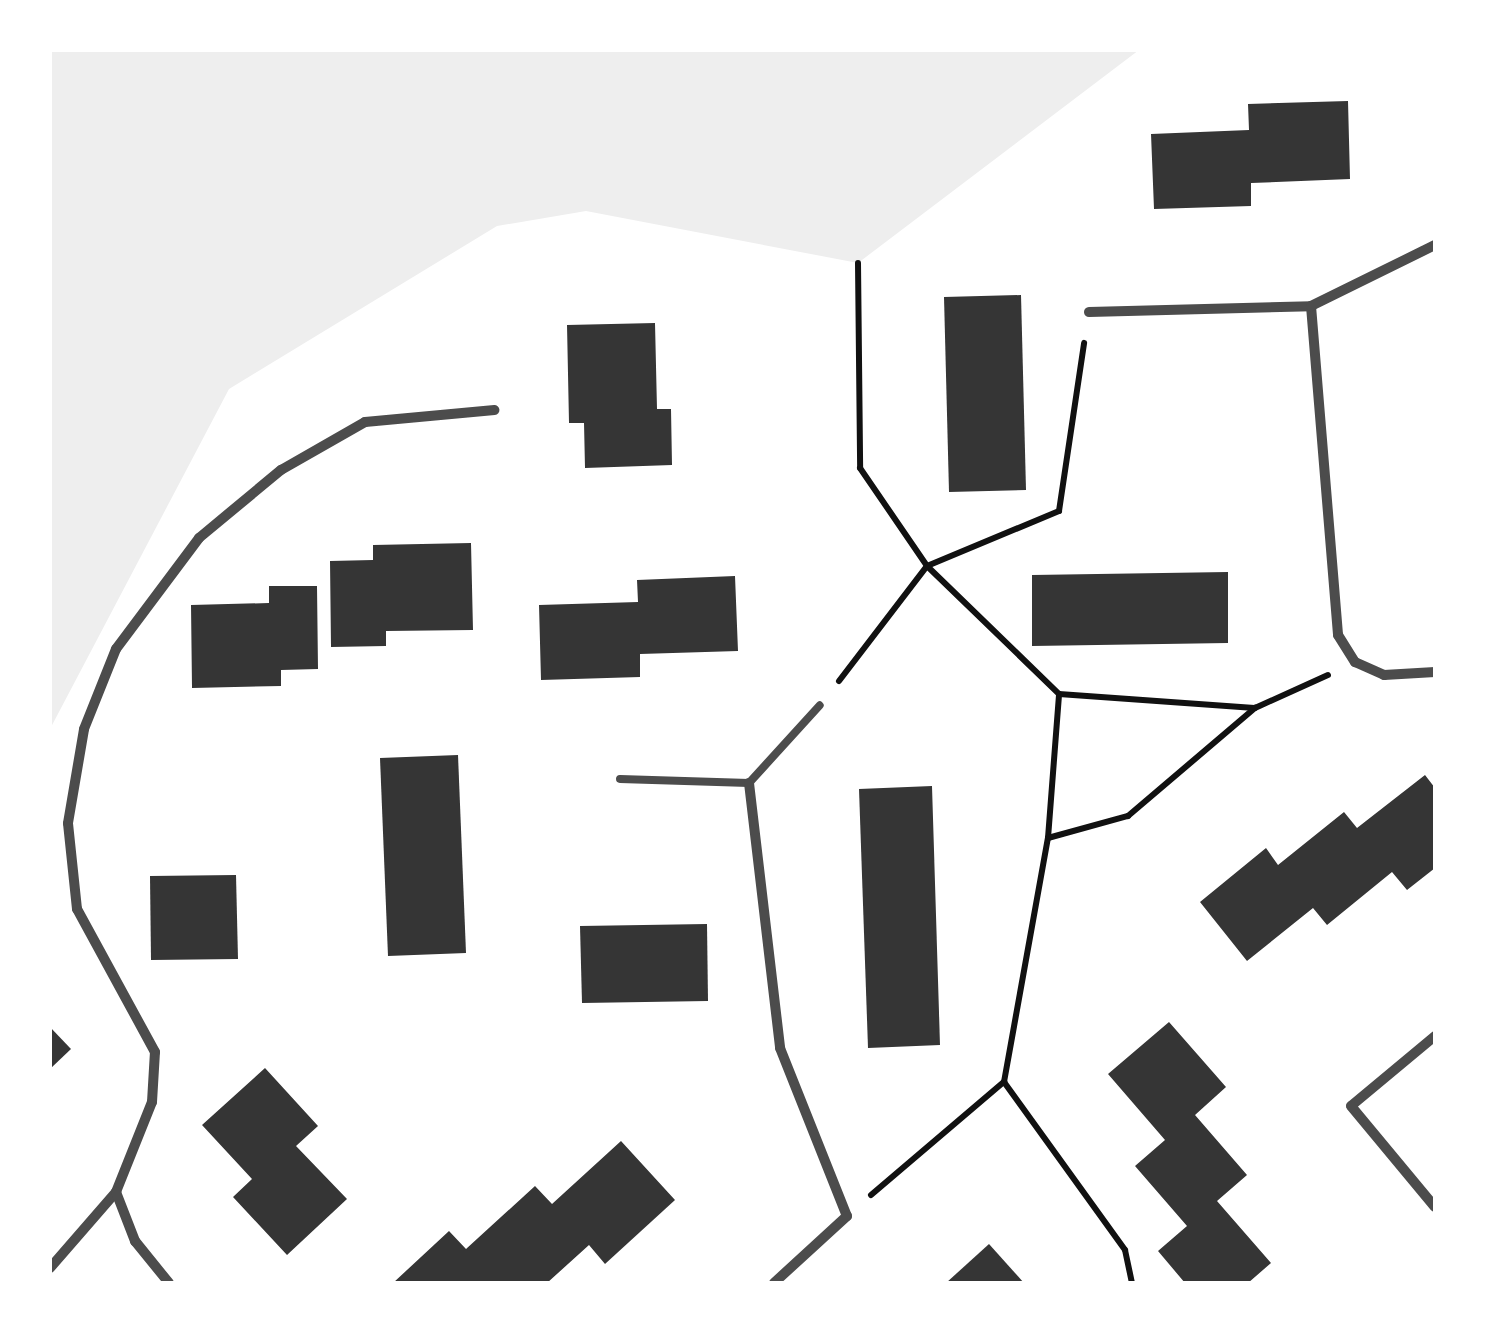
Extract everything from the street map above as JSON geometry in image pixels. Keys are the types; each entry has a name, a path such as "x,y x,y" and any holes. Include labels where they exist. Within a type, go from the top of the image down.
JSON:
{"street":[{"path":"1089,312 1312,306 1435,245"},
{"path":"1312,306 1338,636 1355,662 1384,675 1435,672"},
{"path":"50,1268 116,1192 152,1102 156,1052 77,909 68,823 84,729 116,649 199,538 281,470 365,422 494,410"},
{"path":"749,782 780,1048 847,1216 774,1283"},
{"path":"1435,1036 1351,1106 1435,1207"},
{"path":"116,1192 135,1241 169,1283"}],"lane":[{"path":"620,779 749,782 820,706"}],"path":[{"path":"858,264 860,468 926,566 1059,694 1255,708"},
{"path":"820,706 926,566 1059,511 1089,312"},
{"path":"1048,838 1128,816 1255,708 1355,662"},
{"path":"847,1216 1004,1082 1048,838 1059,694"},
{"path":"1004,1082 1125,1250 1132,1283"}],"shaded area":[{"path":"50,50 1139,50 858,263 586,211 497,226 229,389 50,729"}],"building":[{"path":"1348,101 1350,179 1251,183 1251,206 1154,209 1151,134 1249,130 1248,104"},
{"path":"1021,295 1026,490 949,492 944,297"},
{"path":"655,323 657,409 671,409 672,465 585,468 584,423 569,423 567,325"},
{"path":"471,543 473,630 386,631 386,646 331,647 330,561 373,560 373,545"},
{"path":"1228,572 1228,643 1032,646 1032,575"},
{"path":"735,576 738,651 640,654 640,677 541,680 539,605 638,602 637,580"},
{"path":"269,586 317,586 318,669 281,670 281,686 192,688 191,605 269,603"},
{"path":"458,755 466,953 388,956 380,758"},
{"path":"1425,775 1435,788 1435,868 1407,890 1392,872 1327,925 1313,908 1247,961 1200,902 1266,848 1278,865 1344,812 1357,828"},
{"path":"932,786 940,1045 868,1048 859,789"},
{"path":"236,875 238,959 151,960 150,876"},
{"path":"707,924 708,1001 582,1003 580,926"},
{"path":"1169,1022 1226,1087 1195,1115 1247,1175 1217,1201 1271,1263 1248,1283 1185,1283 1158,1251 1187,1226 1135,1166 1165,1140 1108,1074"},
{"path":"50,1027 71,1049 50,1069"},
{"path":"265,1068 318,1126 296,1146 347,1199 287,1255 233,1197 252,1179 202,1125"},
{"path":"621,1141 675,1200 605,1264 589,1245 547,1283 393,1283 449,1231 466,1249 535,1186 552,1204"},
{"path":"989,1244 1024,1283 946,1283"}]}
